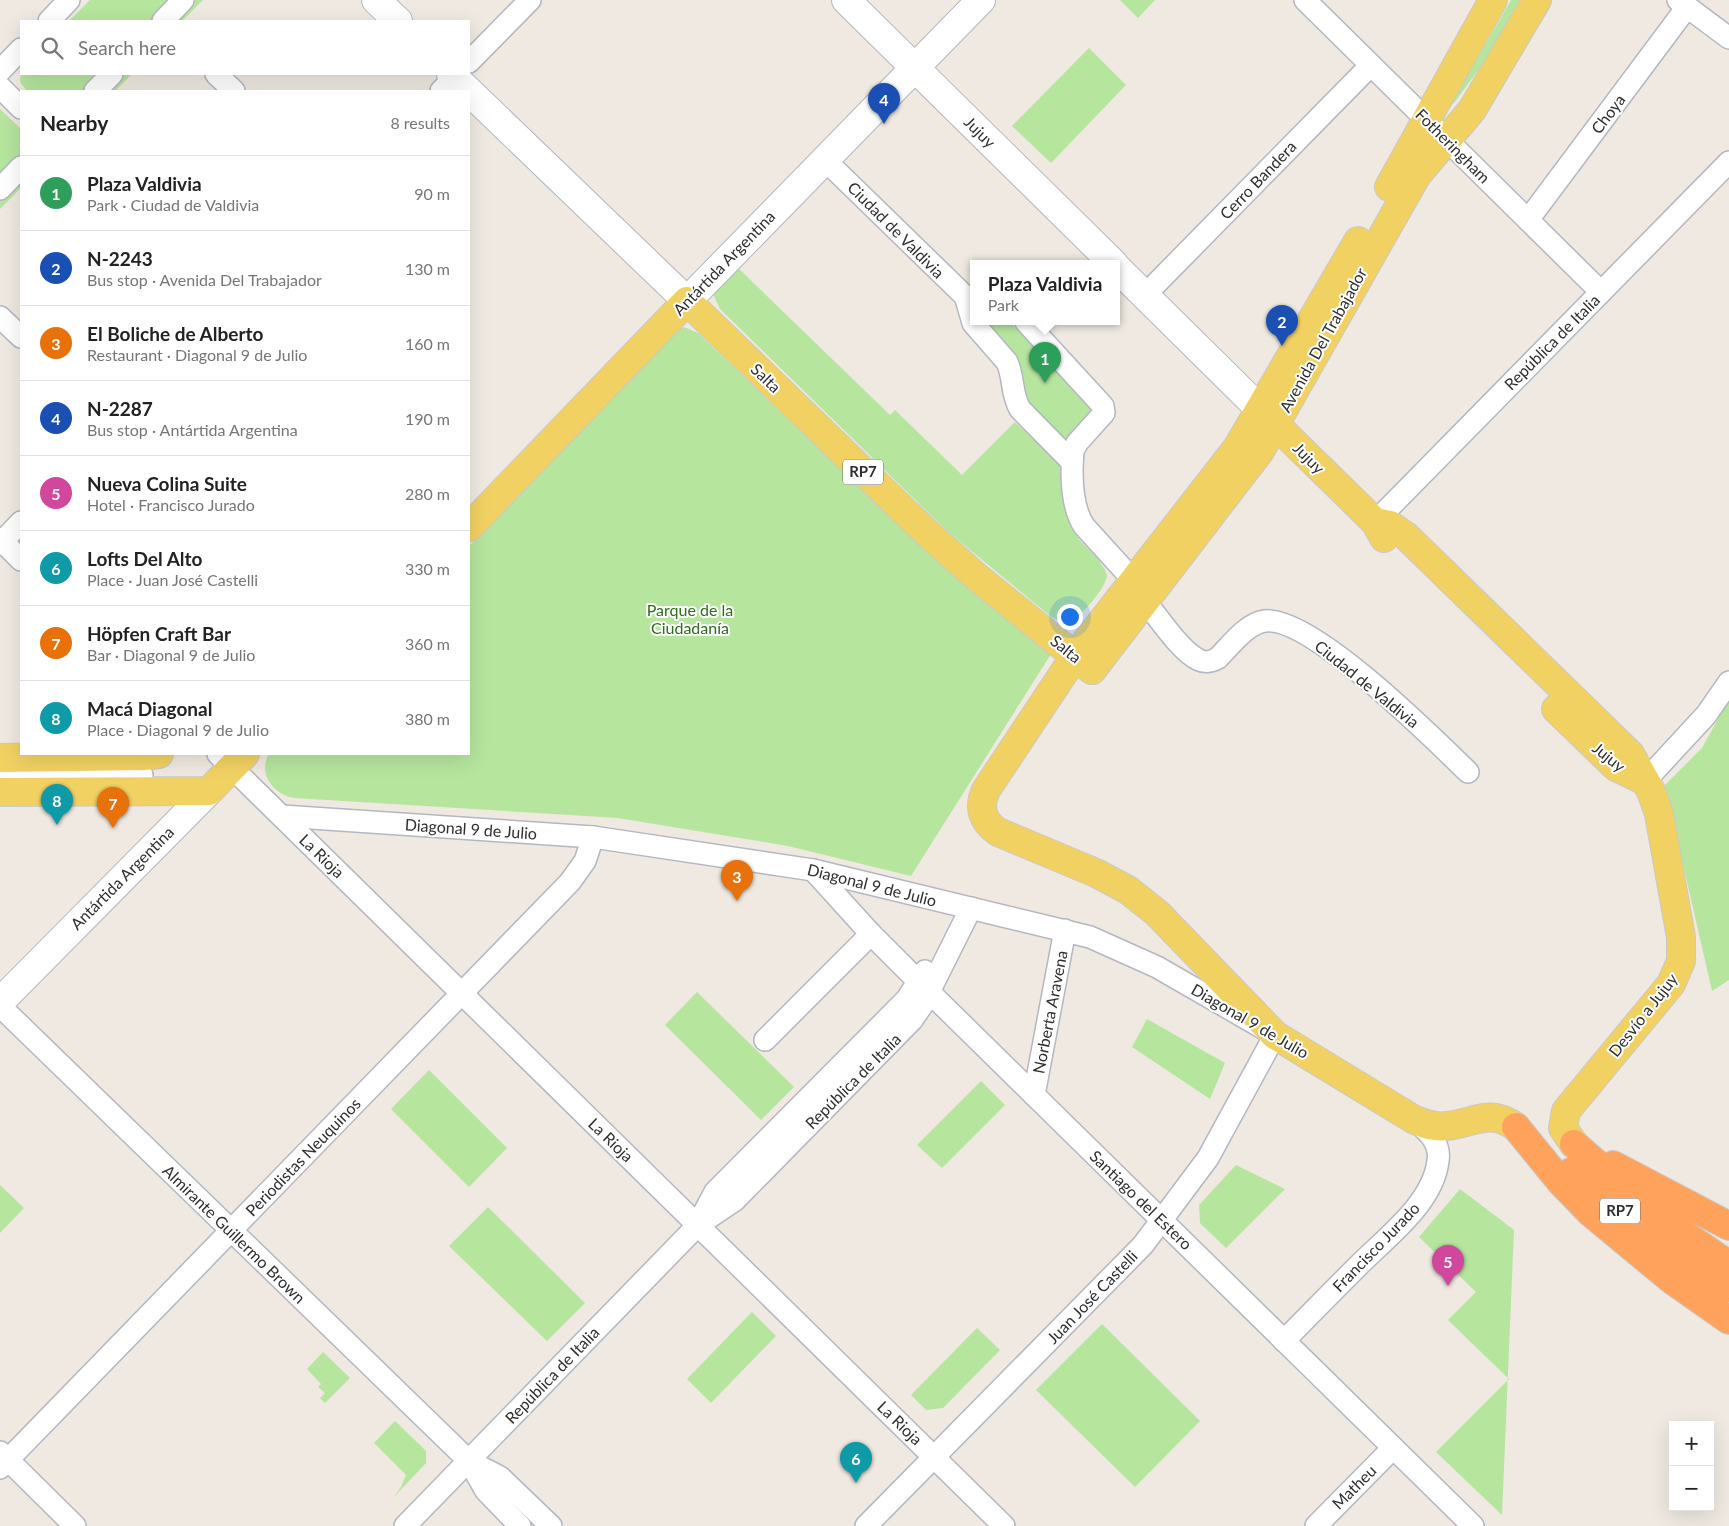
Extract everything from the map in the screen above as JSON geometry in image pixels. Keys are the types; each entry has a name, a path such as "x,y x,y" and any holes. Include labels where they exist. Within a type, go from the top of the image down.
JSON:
{"highway":[{"path":"1516,1127 1560,1182 1591,1213 1672,1280 1729,1320"},
{"name":"RP7","path":"1516,1127 1668,1248 1729,1288"},
{"path":"1574,1144 1729,1226"},
{"name":"RP7","path":"1574,1144 1652,1212 1729,1265"}],"main road":[{"name":"Avenida Del Trabajador","path":"1268,417 1493,0"},
{"name":"Avenida Del Trabajador","path":"1275,1035 1143,901 1112,881 998,832 986,820 982,813 981,804 986,790 1140,591 1222,468 1268,417 1410,186 1423,166 1482,96 1537,0"},
{"name":"Antártida Argentina","path":"470,526 687,301"},
{"name":"Salta","path":"687,301 927,533 1084,663"},
{"name":"Jujuy","path":"1268,417 1375,522 1390,525 1406,536 1630,754 1646,781"},
{"path":"0,758 147,769 209,791"},
{"name":"Antártida Argentina","path":"209,791 231,758"},
{"path":"0,792 147,769"},
{"name":"Desvío a Jujuy","path":"1574,1144 1563,1128 1566,1111 1671,984 1681,961 1682,937 1662,825 1646,781"},
{"name":"Diagonal 9 de Julio","path":"1275,1035 1413,1119 1430,1126 1446,1126 1492,1117 1501,1118 1516,1127"}],"street":[{"path":"50,20 69,0"},
{"path":"164,20 183,0"},
{"path":"376,0 397,20"},
{"path":"470,61 530,0"},
{"name":"Jujuy","path":"846,0 1109,260"},
{"name":"Antártida Argentina","path":"687,301 982,0"},
{"name":"Fotheringham","path":"1305,0 1601,292"},
{"path":"1683,3 1729,38"},
{"name":"Choya","path":"1528,220 1683,3"},
{"path":"0,71 20,50"},
{"name":"Cerro Bandera","path":"1145,295 1371,65"},
{"path":"95,90 111,75"},
{"path":"217,75 233,90"},
{"name":"Salta","path":"455,76 469,90"},
{"path":"0,87 20,107"},
{"name":"Salta","path":"470,91 687,301"},
{"name":"Ciudad de Valdivia","path":"825,160 970,302"},
{"name":"República de Italia","path":"1375,522 1729,162"},
{"path":"0,188 20,168"},
{"name":"Jujuy","path":"1120,271 1268,417"},
{"path":"0,317 20,336"},
{"name":"Ciudad de Valdivia","path":"975,325 1011,369 1016,402 1020,409 1072,462"},
{"name":"Ciudad de Valdivia","path":"1029,325 1103,406 1104,413 1077,443 1072,462 1075,505 1078,518 1140,591 1186,650 1201,661 1210,662 1218,658 1255,624 1265,621 1278,622 1294,628 1360,674 1468,772"},
{"path":"20,523 1,541 20,559"},
{"path":"1646,781 1706,715 1729,682"},
{"name":"La Rioja","path":"231,758 282,816 1004,1526"},
{"path":"0,776 147,769"},
{"name":"Antártida Argentina","path":"0,1004 209,791"},
{"name":"Diagonal 9 de Julio","path":"282,816 593,837 813,870 1065,930 1112,946 1150,964 1275,1035"},
{"name":"Periodistas Neuquinos","path":"3,1460 231,1231 577,873 585,861 593,837"},
{"name":"Santiago del Estero","path":"813,870 924,987 1473,1526"},
{"name":"República de Italia","path":"405,1526 698,1225 735,1200 912,1020 924,987 964,907"},
{"name":"Norberta Aravena","path":"1034,1095 1065,930"},
{"path":"765,1040 872,934"},
{"name":"Almirante Guillermo Brown","path":"0,1004 469,1461 500,1477 551,1526"},
{"name":"Juan José Castelli","path":"866,1526 1131,1258 1208,1158 1275,1035"},
{"name":"Francisco Jurado","path":"1284,1341 1409,1214 1430,1185 1438,1166 1438,1148 1433,1138 1413,1119"},
{"name":"Matheu","path":"1316,1526 1393,1448"},
{"path":"3,1460 76,1526"},
{"name":"Almirante Guillermo Brown","path":"469,1461 486,1492 520,1526"}],"green space":[{"path":"90,0 203,0 183,20 70,20"},
{"path":"1120,0 1155,0 1138,18"},
{"path":"1511,0 1521,0 1487,58 1454,103 1451,104 1449,98 1480,54"},
{"path":"1089,48 1126,85 1051,163 1012,126"},
{"path":"21,75 131,75 116,90 26,90 20,82"},
{"path":"0,109 20,128 20,189 0,209"},
{"path":"735,265 890,415 895,410 962,475 1015,422 1042,447 1056,462 1064,476 1067,510 1072,529 1080,541 1100,562 1107,575 1102,588 1083,612 1069,622 1063,623 1050,616 946,530 720,309 713,294"},
{"path":"979,325 1014,326 1095,408 1065,445 1030,415"},
{"name":"Parque de la Ciudadanía","path":"684,327 698,333 921,546 1051,654 911,876 788,846 618,818 295,798 280,793 274,788 266,776 265,769 269,755 470,755 470,545 674,333"},
{"path":"1729,699 1729,980 1712,991 1665,785 1702,748"},
{"path":"697,992 794,1087 761,1120 665,1025"},
{"path":"1147,1019 1225,1063 1210,1099 1132,1047"},
{"path":"429,1070 507,1148 469,1187 391,1109"},
{"path":"981,1081 1005,1105 942,1168 917,1145"},
{"path":"1236,1165 1285,1189 1226,1248 1200,1223 1199,1205"},
{"path":"0,1185 24,1208 0,1233"},
{"path":"1460,1189 1514,1230 1508,1378 1448,1320 1476,1292 1419,1237"},
{"path":"488,1207 585,1303 547,1341 449,1246"},
{"path":"752,1312 776,1336 711,1403 687,1379"},
{"path":"1102,1324 1200,1421 1135,1487 1036,1390"},
{"path":"977,1328 1000,1350 943,1408 926,1410 911,1395"},
{"path":"323,1352 350,1378 325,1403 320,1398 325,1393 318,1387 321,1384 307,1369"},
{"path":"1508,1380 1502,1515 1436,1452"},
{"path":"395,1421 426,1451 426,1463 393,1498 401,1487 406,1475 374,1443"}],"place":[{"name":"N-2287","path":"884,124"},
{"name":"N-2243","path":"1282,346"},
{"name":"Plaza Valdivia","path":"1045,383"},
{"name":"Macá Diagonal","path":"57,825"},
{"name":"Höpfen Craft Bar","path":"113,828"},
{"name":"El Boliche de Alberto","path":"737,901"},
{"name":"Nueva Colina Suite","path":"1448,1286"},
{"name":"Lofts Del Alto","path":"856,1483"}]}
